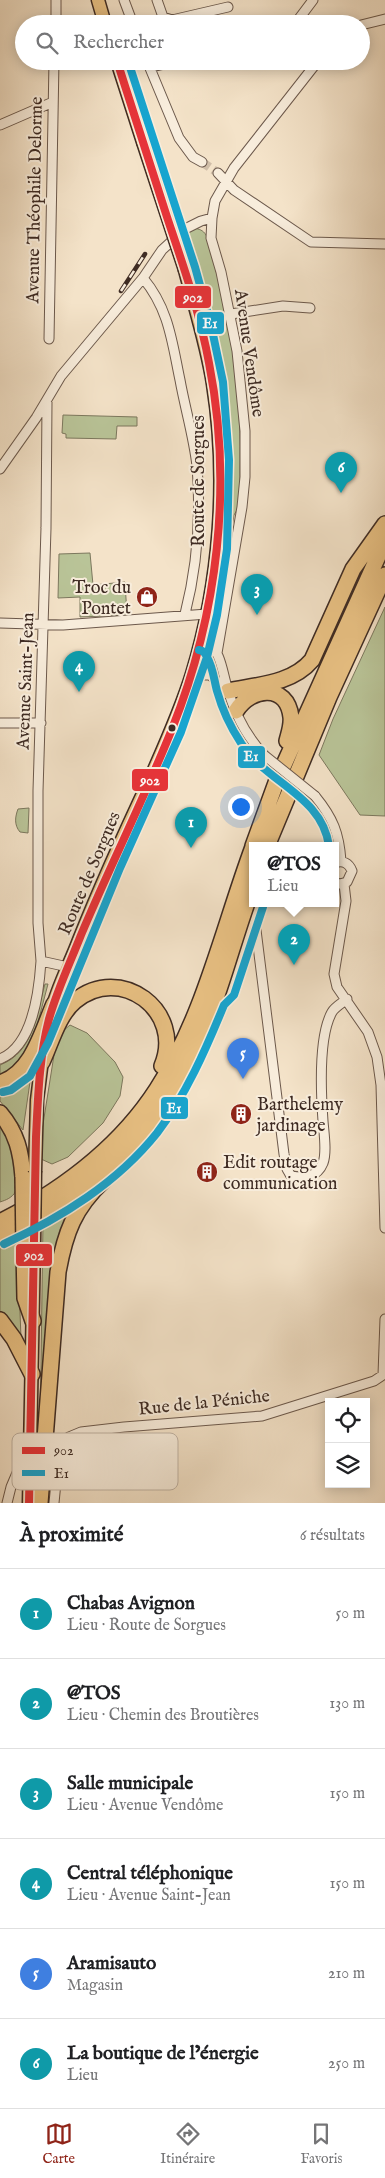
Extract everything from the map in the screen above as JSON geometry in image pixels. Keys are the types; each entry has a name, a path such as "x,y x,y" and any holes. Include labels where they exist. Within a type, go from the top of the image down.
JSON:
{"highway":[{"path":"228,691 288,678 307,666 312,660 353,569 385,524"},
{"path":"255,842 278,780 385,541"},
{"path":"270,842 329,697 385,575"},
{"path":"236,711 242,702 258,692 273,694 286,702 292,724 278,780"},
{"path":"278,842 279,833 329,697"},
{"path":"0,1222 73,1178 104,1153 129,1127 157,1090 180,1046 204,990 249,859"},
{"path":"0,1235 46,1211 97,1178 143,1132 169,1096 189,1061 216,999 249,898"},
{"path":"216,999 225,991 253,907"},
{"path":"0,1213 50,1187 73,1178 83,1163 112,1137 139,1104 159,1074 167,1053 167,1037 161,1016 149,1001 129,990 111,988 89,992 75,1000 63,1015 42,1062"},
{"path":"0,1084 15,1075 28,1061 54,1004"},
{"path":"45,1433 58,1272 67,1231 83,1203 155,1128 167,1110 169,1096"},
{"path":"0,1113 17,1138 29,1174 29,1248 25,1298 33,1320"},
{"path":"0,1320 14,1339 32,1374"},
{"path":"40,1503 41,1490"}],"main road":[{"path":"98,0 102,15"},
{"name":"Route de Sorgues","path":"29,1174 45,1037 54,1004 111,864 172,728 192,675 207,614 218,548 219,452 213,384 201,328 185,270 120,70"},
{"path":"31,1433 33,1320"},
{"path":"29,1490 29,1503"}],"street":[{"path":"56,0 56,15"},
{"path":"124,0 130,15"},
{"path":"157,0 162,15"},
{"path":"302,15 313,0"},
{"path":"194,15 228,7"},
{"path":"370,23 385,20"},
{"name":"Avenue Théophile Delorme","path":"49,339 54,70"},
{"path":"151,70 181,142 193,157 202,162"},
{"name":"Avenue Vendôme","path":"219,657 242,507 245,477 245,430 231,314 211,238 212,218 215,201 249,147 311,70"},
{"path":"0,125 53,102"},
{"path":"218,173 234,190 311,242 385,244"},
{"path":"0,469 47,402 61,376 143,278 162,250 185,229 212,218"},
{"path":"143,278 154,290 168,318 196,465 196,544 190,598 185,614"},
{"path":"231,314 282,306 310,308"},
{"name":"Avenue Saint-Jean","path":"0,1059 11,1054 19,1046 26,1034 39,990 41,962 38,923 40,723 44,624 47,402"},
{"path":"0,623 72,624 185,614 207,614"},
{"path":"201,640 207,641 219,657 228,691 245,731 264,755 315,796 326,810 335,826 340,843 339,852"},
{"path":"210,676 219,657"},
{"path":"192,675 210,676 228,691"},
{"path":"0,723 40,723"},
{"path":"339,862 348,864 352,871 350,879 339,883 346,901 334,974 338,987 368,1032 378,1057 381,1084 385,1228"},
{"path":"256,930 284,1154 287,1169 291,1176 303,1178 313,1176 323,1163 325,1141 321,1082 327,1024 333,1010 346,999"},
{"path":"41,962 68,967"},
{"name":"Rue de la Péniche","path":"78,1433 124,1427 262,1416 374,1381 383,1375 385,1320"},
{"path":"8,1503 12,1485"},
{"name":"Rue de la Péniche","path":"54,1503 55,1490"}],"green space":[{"path":"194,228 205,233 214,255 229,323 238,397 240,446 239,500 237,511 234,515 222,592 218,593 228,476 227,438 213,343 183,234"},
{"path":"63,415 137,417 137,426 117,426 116,439 66,438 66,434 62,433"},
{"path":"90,553 93,585 125,582 127,615 80,617 80,597 58,598 59,554"},
{"path":"385,607 385,816 360,815 319,755 333,719"},
{"path":"29,808 28,833 20,832 16,821 18,809"},
{"path":"45,984 48,984 33,1041 26,1057 0,1080 0,1065 11,1059 27,1042 36,1020"},
{"path":"70,1025 87,1033 115,1062 123,1077 120,1096 103,1123 68,1157 52,1164 41,1159 41,1137 57,1036"},
{"path":"29,1072 31,1075 23,1130 0,1101 0,1090 11,1087"},
{"path":"0,1124 15,1156 18,1184 16,1191 9,1198 0,1202"},
{"path":"75,1203 40,1433 43,1222"},
{"path":"17,1235 21,1338 0,1314 0,1243"}],"tunnel":[{"path":"202,162 218,173"}],"railway":[{"path":"121,291 145,254"}],"transit line":[{"name":"902","path":"30,1433 36,1137 39,1078 49,1019 92,909 139,807 172,729 188,685 201,640 217,549 220,455 209,363 191,289 120,70"},
{"name":"E1","path":"3,1092 11,1090 30,1076 48,1043 120,868 181,732 207,657 217,615 227,549 229,460 223,382 211,325 195,267 131,70"},
{"name":"E1","path":"199,650 204,652 209,661 221,705 241,743 264,769 292,790 316,814 324,829 328,842"},
{"name":"E1","path":"4,1244 26,1234 87,1197 124,1168 157,1133 177,1103 203,1055 224,1005 234,995 263,907"},
{"name":"902","path":"29,1490 29,1503"}],"place":[{"name":"La boutique de l’énergie","path":"341,493"},
{"name":"Troc du Pontet","path":"147,597"},
{"name":"Salle municipale","path":"257,615"},
{"name":"Central téléphonique","path":"79,692"},
{"name":"Chabas Avignon","path":"191,848"},
{"name":"@TOS","path":"294,965"},
{"name":"Aramisauto","path":"243,1079"},
{"name":"Barthelemy jardinage","path":"241,1114"},
{"name":"Edit routage communication","path":"207,1172"}]}
